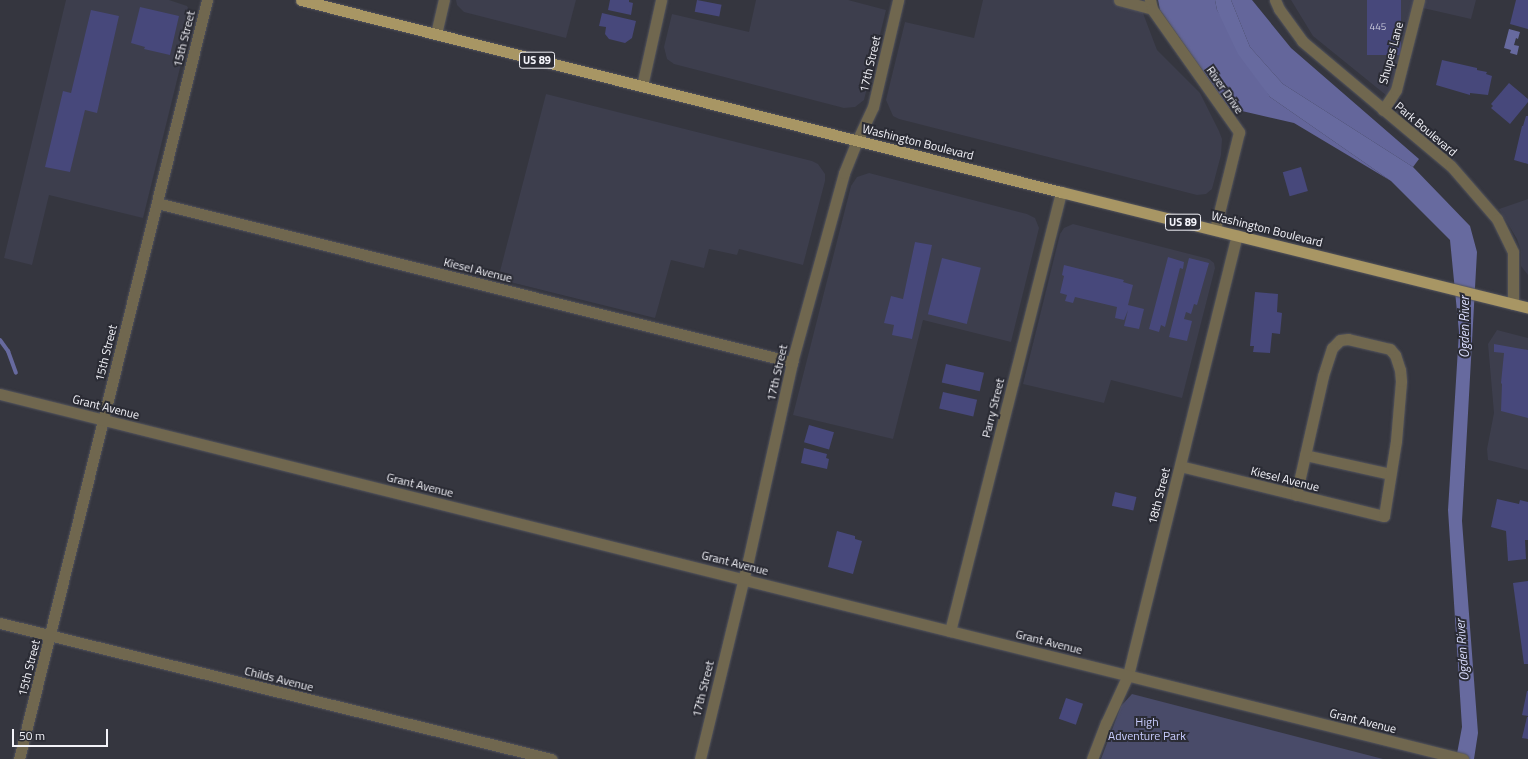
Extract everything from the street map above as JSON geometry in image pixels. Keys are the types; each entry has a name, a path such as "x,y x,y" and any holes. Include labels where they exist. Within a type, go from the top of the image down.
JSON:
{"main road":[{"name":"Washington Boulevard","path":"301,0 1060,192 1528,308"}],"street":[{"name":"15th Street","path":"19,759 207,0"},
{"path":"436,34 444,0"},
{"path":"642,86 661,0"},
{"name":"17th Street","path":"700,759 792,362 844,173 873,107 898,0"},
{"path":"1119,0 1151,4"},
{"name":"Park Boulevard","path":"1275,0 1279,9 1302,42 1451,166 1497,219 1513,252 1513,304"},
{"name":"Shupes Lane","path":"1383,110 1396,90 1419,0"},
{"name":"River Drive","path":"1151,4 1239,132 1215,230"},
{"name":"Parry Street","path":"950,630 1060,192"},
{"name":"Kiesel Avenue","path":"157,203 792,362"},
{"name":"18th Street","path":"1092,759 1106,723 1128,675 1237,235"},
{"path":"1296,495 1305,455 1323,376 1332,348 1340,340 1348,339 1390,349 1395,355 1400,370 1398,420 1390,474 1305,455"},
{"name":"Grant Avenue","path":"0,394 743,578 1462,759"},
{"name":"Kiesel Avenue","path":"1180,466 1384,516 1390,474"},
{"name":"Childs Avenue","path":"0,623 551,759"}],"shaded area":[{"path":"66,0 169,0 187,6 192,15 192,19 143,218 49,195 32,265 4,258"},
{"path":"456,0 576,0 566,38 464,12 457,5"},
{"path":"756,0 848,0 886,10 864,100 855,107 844,108 674,64 667,59 664,47 672,14 749,32"},
{"path":"983,0 1138,0 1157,50 1200,93 1219,131 1222,139 1221,155 1212,189 1206,194 1197,195 899,119 893,116 886,100 905,22 974,38"},
{"path":"1158,0 1215,0 1217,10 1270,97 1391,181 1294,123 1229,108 1160,10"},
{"path":"1231,0 1252,0 1291,48 1419,159 1413,167 1283,84 1250,47"},
{"path":"1291,0 1476,0 1471,19 1423,8 1397,104 1313,36"},
{"path":"546,94 812,161 818,164 825,174 825,181 803,265 739,249 737,255 709,249 704,268 671,260 655,318 498,279"},
{"path":"869,173 1027,214 1035,218 1039,228 1011,342 923,320 893,439 793,415 851,186 857,177"},
{"path":"1528,199 1528,275 1521,266 1521,251 1517,239 1499,209"},
{"path":"1073,224 1209,259 1214,263 1215,268 1182,398 1111,380 1104,403 1023,384 1060,234 1064,228"},
{"path":"1497,330 1528,338 1528,470 1488,460 1487,449 1494,413 1488,344"}],"green space":[{"name":"High Adventure Park","path":"1132,694 1383,759 1101,759 1121,706"}],"water":[{"name":"Ogden River","path":"1215,0 1231,0 1250,47 1283,84 1413,167 1470,226 1477,252 1462,521 1478,733 1474,759 1456,759 1462,727 1448,510 1459,332 1450,240 1391,181 1270,97 1238,54 1217,10"},
{"path":"1509,29 1520,32 1514,45 1519,46 1517,55 1510,53 1511,50 1504,48"}],"building":[{"path":"610,0 629,0 629,2 633,3 631,15 608,10"},
{"path":"697,0 722,5 719,17 695,12"},
{"path":"1367,0 1401,0 1401,55 1367,55"},
{"path":"1516,0 1528,0 1528,29 1510,24"},
{"path":"140,7 179,16 170,55 144,49 145,47 131,43"},
{"path":"91,10 119,16 97,113 85,110 70,172 45,167 63,91 71,93"},
{"path":"602,13 636,21 632,38 625,43 609,39 605,34 606,27 599,26"},
{"path":"1442,60 1477,68 1477,70 1487,72 1486,74 1492,76 1488,95 1470,93 1470,95 1436,85"},
{"path":"1509,83 1528,99 1528,102 1510,124 1491,108 1493,106 1491,104"},
{"path":"1526,116 1528,116 1528,164 1514,160 1522,126"},
{"path":"1301,167 1308,191 1290,196 1283,172"},
{"path":"915,242 932,245 912,339 892,335 894,325 884,323 891,296 903,299"},
{"path":"1168,257 1184,262 1183,269 1180,268 1165,327 1161,325 1159,332 1149,329"},
{"path":"942,258 981,268 967,324 928,314"},
{"path":"1189,258 1209,263 1197,305 1194,304 1191,314 1186,312 1184,319 1192,321 1187,341 1169,337"},
{"path":"1064,265 1124,280 1123,282 1133,285 1128,305 1144,309 1139,329 1124,326 1128,310 1124,320 1115,318 1117,307 1075,297 1073,303 1065,301 1067,295 1060,293 1064,276 1062,275"},
{"path":"1255,292 1278,294 1277,312 1282,313 1280,334 1272,333 1270,353 1253,352 1254,346 1250,346"},
{"path":"1494,344 1528,350 1528,418 1501,411 1501,383 1504,353 1494,352"},
{"path":"946,364 984,373 980,391 942,383"},
{"path":"943,392 977,400 973,416 939,409"},
{"path":"809,425 834,432 829,449 804,442"},
{"path":"804,448 827,454 826,458 829,459 827,469 801,463"},
{"path":"1115,492 1136,497 1133,511 1112,506"},
{"path":"1497,499 1519,504 1520,500 1528,502 1528,540 1525,540 1526,559 1508,561 1506,531 1491,527"},
{"path":"837,531 855,536 855,539 862,541 853,574 828,567"},
{"path":"1528,581 1528,664 1524,664 1513,583"},
{"path":"1528,691 1528,716 1522,715"},
{"path":"1066,698 1083,704 1076,725 1059,719"},
{"path":"1528,717 1528,739 1522,738"}],"waterway":[{"path":"0,340 8,351 16,373"}]}
